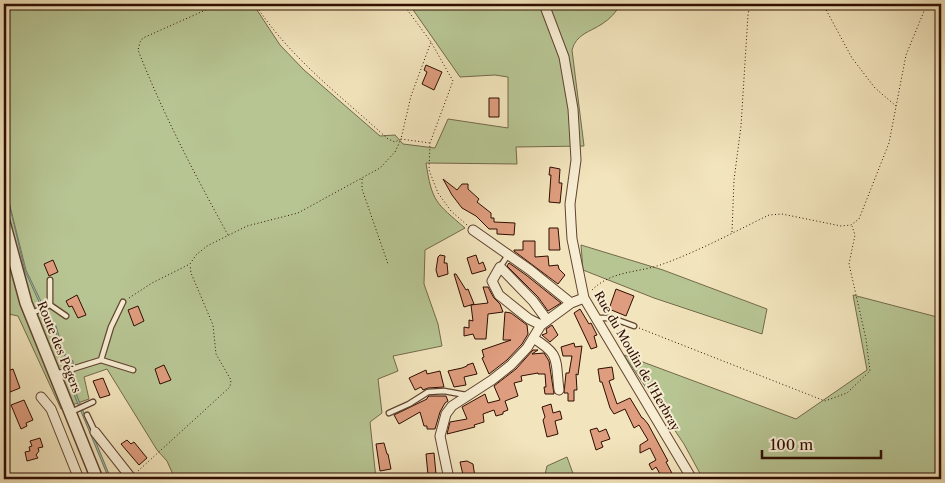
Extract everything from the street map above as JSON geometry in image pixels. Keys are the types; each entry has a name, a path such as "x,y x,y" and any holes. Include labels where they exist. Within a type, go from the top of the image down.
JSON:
{"street":[{"name":"Rue du Moulin de l'Herbray","path":"544,4 564,57 573,109 576,160 570,204 571,223 572,239 584,298 692,479"},
{"name":"Route des Pégers","path":"4,222 30,314 56,374 97,479"},
{"path":"473,230 571,302"},
{"path":"500,267 533,301 544,322 529,319 499,295 492,281 500,267"},
{"path":"449,479 440,436 446,414 452,406 511,365 527,348 544,322 571,302 584,298"},
{"path":"533,338 552,351 555,357 559,390"},
{"path":"41,397 51,409 79,479"},
{"path":"95,432 131,478"}],"lane":[{"path":"500,267 508,255"},
{"path":"50,280 50,305"},
{"path":"101,360 111,326 123,302"},
{"path":"30,314 50,305"},
{"path":"50,305 66,316"},
{"path":"595,318 612,318 634,326"},
{"path":"56,374 101,360 133,370"},
{"path":"389,413 410,404 428,392 444,391 468,395"},
{"path":"70,412 93,402"},
{"path":"87,415 95,432"}],"path":[{"path":"219,4 143,38 138,50 206,195 228,236"},
{"path":"255,4 289,48 307,67 388,139 395,142 401,138 430,143"},
{"path":"403,4 431,42 453,82 430,143 429,170 438,193 451,211 473,230"},
{"path":"732,233 734,180 741,126 750,4"},
{"path":"823,4 852,58 875,88 896,106"},
{"path":"584,298 596,286 609,278 623,273 662,265 769,215 782,214 841,226 851,225 859,219 889,143 906,55 926,4"},
{"path":"123,302 190,264 196,255 207,246 248,226 298,213 380,168 395,152 401,138 411,96 431,42"},
{"path":"362,178 362,189 388,264"},
{"path":"634,326 825,401 847,393 870,371 866,339 849,264 856,235 851,225"},
{"path":"131,478 230,387 231,380 216,354 213,325 190,273 190,264"}],"shaded area":[{"path":"4,4 253,4 280,45 304,70 380,136 395,135 403,144 435,148 448,119 508,128 508,77 495,75 460,77 409,4 621,4 608,20 580,37 572,50 584,146 516,147 517,164 426,163 433,194 437,201 441,207 465,228 425,250 424,284 438,324 442,346 393,356 398,371 378,379 382,413 370,422 376,479 175,479 167,461 157,450 107,369 84,377 89,399 61,409 18,316 4,313"},
{"path":"4,182 26,270 47,314 56,326 64,353 73,361 77,396 111,479 109,479 75,397 72,363 61,352 54,324 45,315 25,271"},
{"path":"581,245 663,270 767,309 762,334 654,298 583,270"},
{"path":"853,295 941,318 941,479 703,479 684,444 624,355 796,419 867,370"},
{"path":"567,457 575,479 544,479 547,466"}],"building":[{"path":"426,65 442,72 434,90 422,84 427,72 424,70"},
{"path":"489,98 499,98 499,117 489,117"},
{"path":"550,167 560,169 559,183 562,183 560,203 549,202"},
{"path":"443,179 457,190 462,184 468,184 468,189 479,199 477,202 491,213 491,218 494,218 494,222 515,223 514,235 497,234 497,229 489,229 476,216 462,208"},
{"path":"549,228 558,228 560,250 549,250"},
{"path":"523,241 535,241 535,257 548,256 549,266 558,265 565,275 558,284 514,251 523,250"},
{"path":"440,255 445,256 444,263 447,263 448,274 438,277 436,270"},
{"path":"476,255 479,264 483,262 486,270 472,274 467,258"},
{"path":"53,260 58,272 49,276 44,264"},
{"path":"509,263 561,303 548,311 538,297 507,266"},
{"path":"454,274 456,274 466,290 468,289 474,304 464,307"},
{"path":"483,287 488,287 500,304 503,312 488,314 486,339 475,339 473,334 464,336 464,327 469,328 469,320 473,321 471,305 488,303"},
{"path":"616,289 634,296 626,316 609,309"},
{"path":"77,295 86,315 78,318 72,306 69,307 66,301"},
{"path":"138,306 144,321 134,326 128,310"},
{"path":"580,309 589,324 591,323 597,335 594,336 597,347 591,349 574,313"},
{"path":"505,312 511,313 527,325 528,334 522,344 507,360 489,374 482,358 484,357 482,350 511,340 503,340"},
{"path":"552,325 558,335 550,342 542,335 547,333 546,329"},
{"path":"574,343 575,347 582,346 578,375 576,374 577,390 574,390 574,401 568,401 568,393 564,393 566,373 569,373 572,356 563,356 561,347"},
{"path":"533,350 538,350 532,354 544,353 549,361 554,394 545,394 545,374 538,373 521,376 522,381 514,383 518,396 505,401 508,410 503,412 503,414 496,416 494,410 483,414 484,422 474,425 475,427 447,434 450,422 467,419 462,407 485,394 488,403 500,400 494,386 516,369"},
{"path":"473,363 477,374 464,377 466,385 454,387 448,371"},
{"path":"164,365 171,380 160,384 155,369"},
{"path":"612,367 614,379 609,381 617,404 630,398 642,418 648,424 668,461 666,462 674,477 663,479 656,467 652,470 649,464 656,460 650,448 640,453 640,445 648,440 639,425 634,428 625,409 614,414 610,408 602,382 600,382 598,369"},
{"path":"13,369 20,388 10,392 4,380 4,372"},
{"path":"426,370 427,374 440,371 444,387 423,390 421,387 415,390 409,378"},
{"path":"103,378 110,395 100,398 93,381"},
{"path":"429,396 446,396 448,401 440,412 435,429 427,429 427,426 424,426 420,412 399,424 394,415 427,399"},
{"path":"24,400 33,420 26,423 27,426 21,429 11,405"},
{"path":"551,404 553,413 560,411 562,419 555,421 558,434 547,437 542,407"},
{"path":"597,428 599,432 606,429 610,439 601,442 603,447 596,450 590,430"},
{"path":"40,438 43,447 38,448 39,451 36,455 38,458 27,461 25,452 30,451 29,447 32,446 30,441"},
{"path":"127,440 131,444 134,442 147,458 139,465 121,444"},
{"path":"384,443 391,469 380,471 376,444"},
{"path":"434,453 436,474 428,475 426,454"},
{"path":"467,461 473,464 475,477 464,479 460,462"}]}
